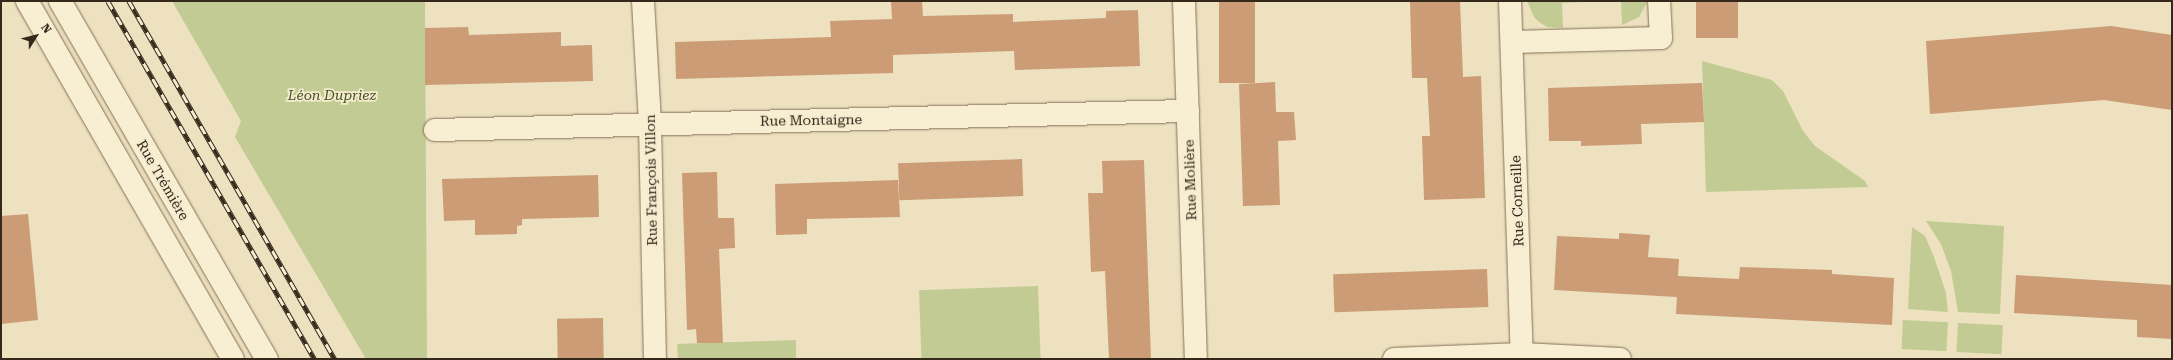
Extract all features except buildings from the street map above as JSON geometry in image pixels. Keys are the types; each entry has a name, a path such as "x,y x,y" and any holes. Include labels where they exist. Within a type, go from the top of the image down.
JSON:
{"street":[{"name":"Rue Trémière","path":"27,1 233,359"},
{"name":"Rue Trémière","path":"60,1 267,359"},
{"name":"Rue François Villon","path":"643,1 650,124 655,359"},
{"name":"Rue Molière","path":"1184,1 1196,359"},
{"name":"Rue Corneille","path":"1510,1 1522,356"},
{"path":"1512,42 1661,38 1659,1"},
{"name":"Rue Montaigne","path":"435,130 1188,111"},
{"path":"1394,359 1522,356 1620,359"}],"green space":[{"name":"Léon Dupriez","path":"172,1 425,1 427,359 366,359 235,137 241,121"},
{"path":"1527,1 1606,1 1562,3 1563,28 1547,27 1539,22 1534,17"},
{"path":"1621,1 1648,1 1639,17 1622,25"},
{"path":"1702,61 1772,80 1783,91 1803,131 1815,146 1865,181 1868,187 1706,192"},
{"path":"1926,221 2004,226 2000,314 1958,312 1951,271 1941,244"},
{"path":"1912,227 1925,236 1934,257 1946,293 1948,312 1908,309"},
{"path":"1038,286 1041,359 921,359 919,290"},
{"path":"1903,320 1948,322 1946,351 1901,349"},
{"path":"1958,323 2003,325 2001,354 1956,352"},
{"path":"796,340 796,359 678,359 677,344"}],"railway":[{"path":"108,1 315,359"},
{"path":"129,1 335,359"}]}
